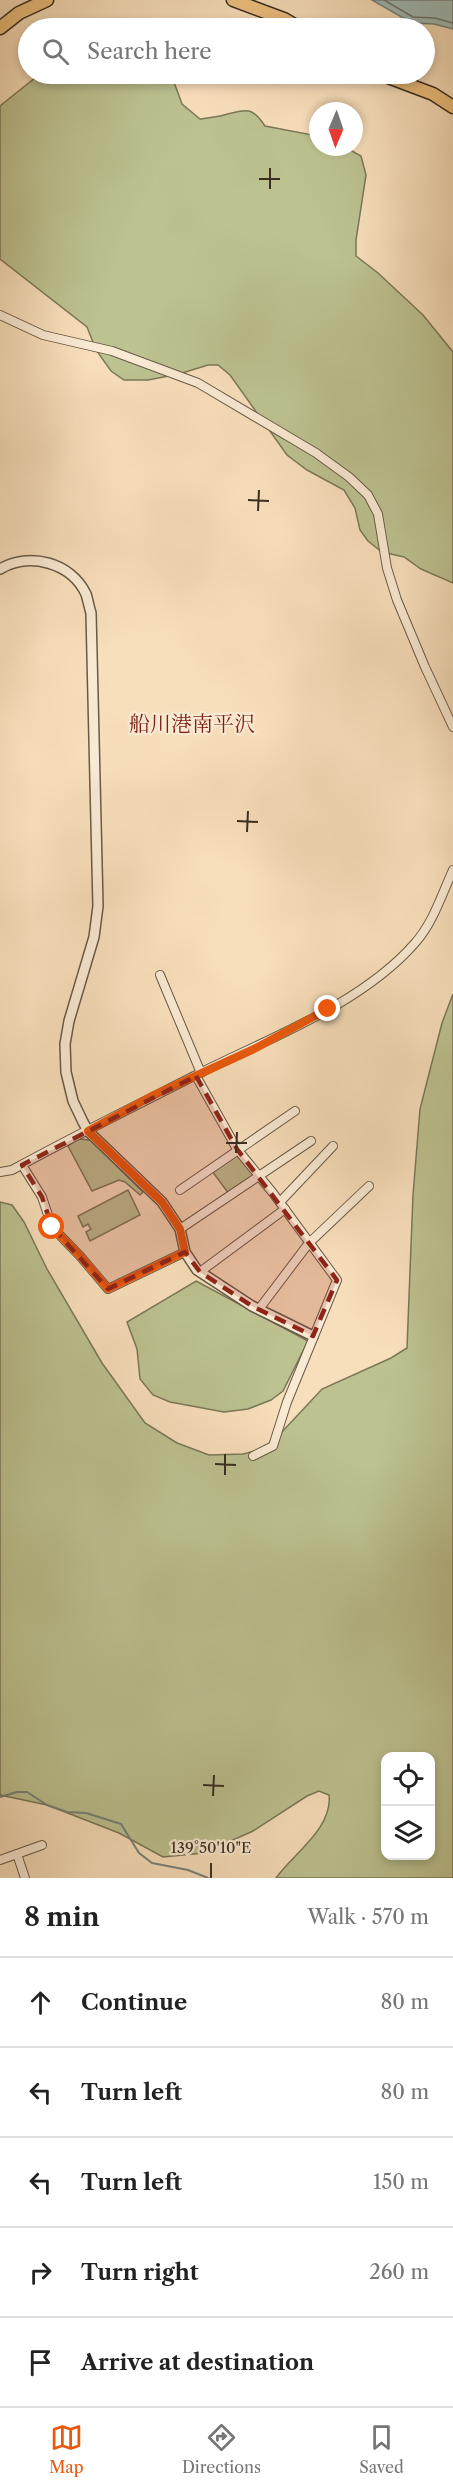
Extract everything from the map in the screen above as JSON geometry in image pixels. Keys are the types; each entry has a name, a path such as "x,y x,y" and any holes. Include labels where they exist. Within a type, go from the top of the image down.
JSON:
{"main road":[{"path":"0,28 19,13 47,0"},
{"path":"233,0 281,18"},
{"path":"406,84 433,94 453,106"}],"street":[{"path":"0,315 44,335 112,351 198,383 316,453 368,495 378,514 387,568 397,600 453,727"},
{"path":"0,569 9,564 31,560 60,568 73,577 85,593 91,613 98,906 94,937 69,1021 65,1044 66,1072 73,1101 88,1131 162,1202 180,1229 185,1252 200,1272 259,1309 313,1336"},
{"path":"0,1172 12,1170 152,1096 307,1022 376,978 416,942 432,916 453,870"},
{"path":"160,975 199,1074 237,1149 260,1176 337,1280 287,1402 273,1446 253,1456"},
{"path":"180,1190 295,1111"},
{"path":"180,1229 311,1141"},
{"path":"200,1272 282,1205 333,1146"},
{"path":"22,1165 42,1197 52,1227 108,1289 185,1252"},
{"path":"259,1309 309,1243 369,1186"},
{"path":"0,1860 42,1845"},
{"path":"17,1854 25,1878"}],"highlighted area":[{"path":"196,1076 237,1149 337,1280 313,1336 252,1306 200,1272 185,1252 108,1289 52,1227 42,1197 22,1165"}],"green space":[{"path":"28,84 175,84 182,104 200,119 248,111 256,115 265,126 309,134 309,156 361,156 366,175 356,240 356,256 423,315 453,352 453,583 421,569 404,557 382,552 368,541 360,530 355,508 344,490 307,470 287,455 230,375 218,365 208,365 148,380 124,380 111,371 96,350 87,327 0,259 0,106"},
{"path":"453,994 453,1878 276,1878 310,1840 325,1819 329,1807 329,1795 319,1791 307,1796 253,1831 204,1853 163,1857 119,1833 47,1805 0,1795 0,1202 12,1205 24,1222 47,1269 102,1363 145,1423 177,1443 209,1455 243,1454 267,1448 322,1389 391,1358 407,1348 413,1195 420,1109 442,1023"},
{"path":"78,1139 90,1140 143,1192 140,1195 125,1182 119,1180 92,1191 68,1146"},
{"path":"238,1153 256,1177 229,1194 212,1171"},
{"path":"128,1190 140,1215 90,1241 86,1232 91,1229 88,1224 83,1227 78,1216"},
{"path":"196,1281 308,1341 283,1391 271,1400 248,1409 224,1412 170,1402 153,1395 140,1379 137,1349 127,1322"}],"water":[{"path":"372,0 453,0 453,29 435,24 435,18 403,18"}],"waterway":[{"path":"0,1797 17,1792 27,1792 47,1805 67,1812 86,1813 121,1824 139,1853 152,1863 188,1870 208,1878"}],"district":[{"name":"船川港南平沢","path":"192,724"}],"route":[{"path":"52,1227 108,1289 185,1252 180,1229 162,1202 88,1131 152,1096 254,1049 328,1009"}]}
